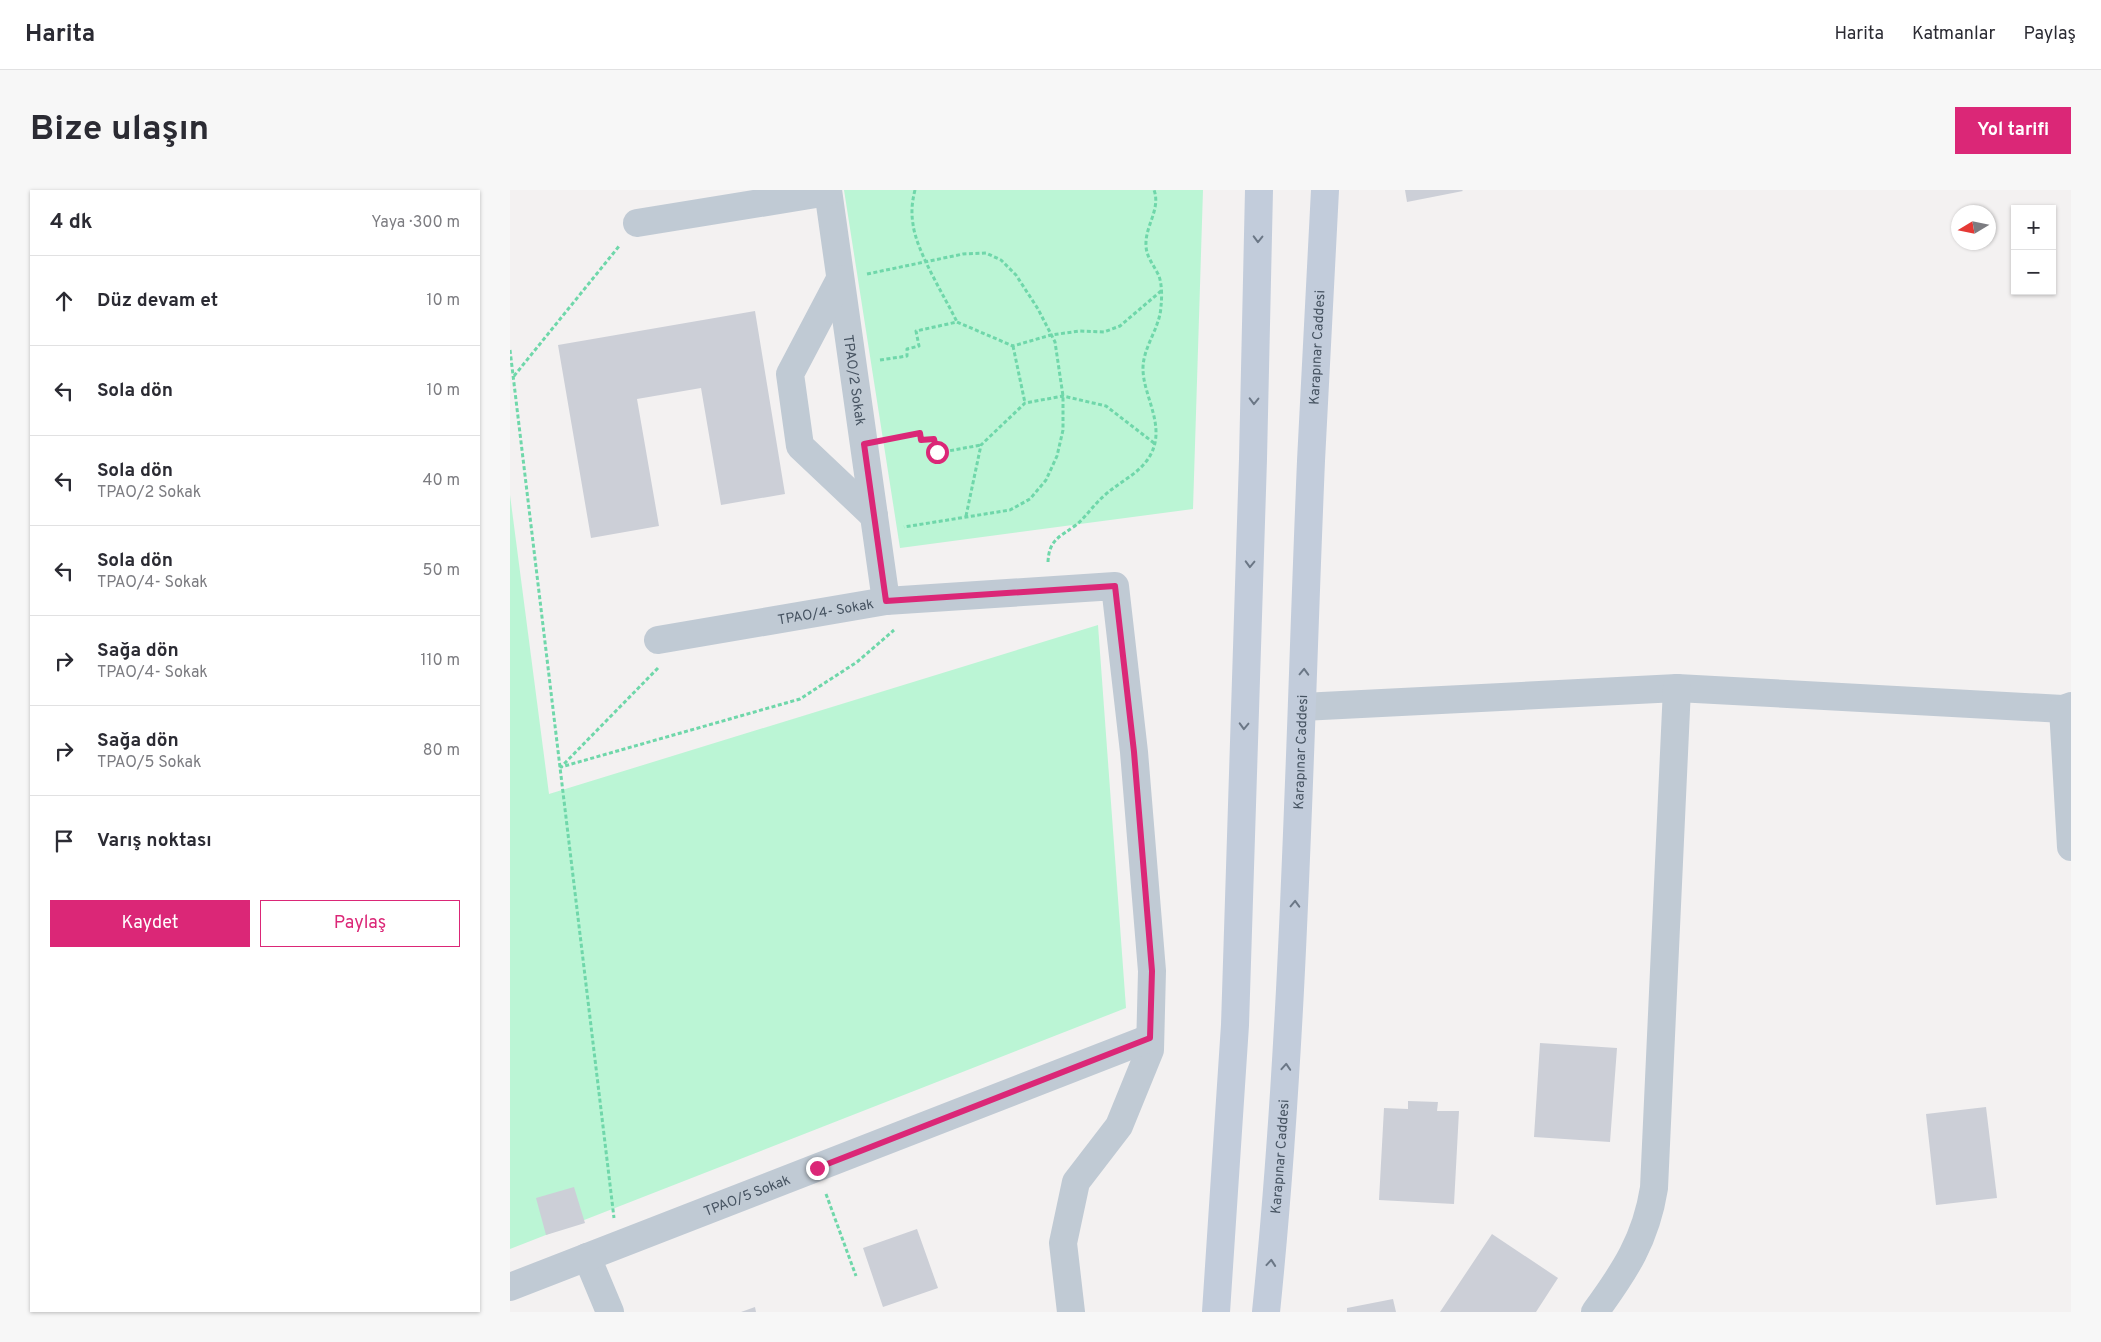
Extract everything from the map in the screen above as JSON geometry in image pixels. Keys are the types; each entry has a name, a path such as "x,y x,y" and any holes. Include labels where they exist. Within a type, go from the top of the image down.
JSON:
{"main road":[{"path":"1216,1312 1235,1025 1259,190"},
{"name":"Karapınar Caddesi","path":"1266,1312 1282,1138 1291,994 1311,459 1325,190"}],"street":[{"path":"637,223 828,191"},
{"name":"TPAO/2 Sokak","path":"828,191 886,601"},
{"path":"840,279 790,374 800,446 875,523"},
{"name":"TPAO/4- Sokak","path":"658,640 886,601 1115,586 1134,752 1151,961 1150,1050 1118,1126 1076,1182 1063,1243 1071,1312"},
{"path":"1302,706 1676,688 2067,707 2071,847"},
{"path":"1595,1312 1634,1255 1649,1217 1654,1188 1676,688"},
{"name":"TPAO/5 Sokak","path":"510,1287 1150,1038"},
{"path":"588,1257 610,1312"}],"path":[{"path":"915,190 912,207 913,226 917,242 958,322"},
{"path":"1049,590 1049,552 1054,541 1076,524 1106,494 1141,468 1150,457 1154,444 1154,413 1145,383 1143,353 1159,321 1162,292 1159,277 1147,254 1145,244 1156,203 1154,190"},
{"path":"513,377 637,223"},
{"path":"840,279 963,254 986,253 1001,260 1016,275 1038,309 1055,342 1063,396 1063,430 1057,456 1046,480 1030,499 1010,510 966,516 875,523"},
{"path":"852,364 907,356 907,349 919,346 916,330 958,322 1013,346 1051,335 1080,331 1104,332 1120,326 1162,292"},
{"path":"1013,346 1025,402"},
{"path":"510,350 617,1246"},
{"path":"966,516 981,445 1025,402 1063,396 1106,406 1154,444"},
{"path":"864,444 920,433 921,440 934,439 937,452 981,445"},
{"path":"561,767 800,699 858,662 930,599"},
{"path":"561,767 661,665 658,640"},
{"path":"817,1168 856,1276"}],"green space":[{"path":"844,190 1203,190 1193,509 900,548"},
{"path":"510,495 549,794 1098,625 1126,1008 510,1249"}],"building":[{"path":"1405,190 1462,190 1463,191 1407,202"},
{"path":"755,311 785,494 721,505 701,388 637,399 659,526 591,538 558,345"},
{"path":"1540,1043 1617,1048 1610,1142 1534,1137"},
{"path":"1408,1101 1438,1102 1437,1111 1459,1111 1454,1204 1379,1200 1384,1108 1408,1109"},
{"path":"1986,1107 1997,1198 1936,1205 1926,1114"},
{"path":"574,1187 585,1223 546,1235 536,1198"},
{"path":"917,1229 938,1288 883,1307 863,1248"},
{"path":"1492,1234 1558,1278 1536,1312 1440,1312"},
{"path":"1393,1299 1396,1312 1347,1312 1347,1308"},
{"path":"755,1307 756,1312 741,1312"}],"route":[{"path":"817,1168 1150,1038 1152,971 1134,752 1115,586 886,601 864,444 920,433 921,440 934,439 937,452"}]}
